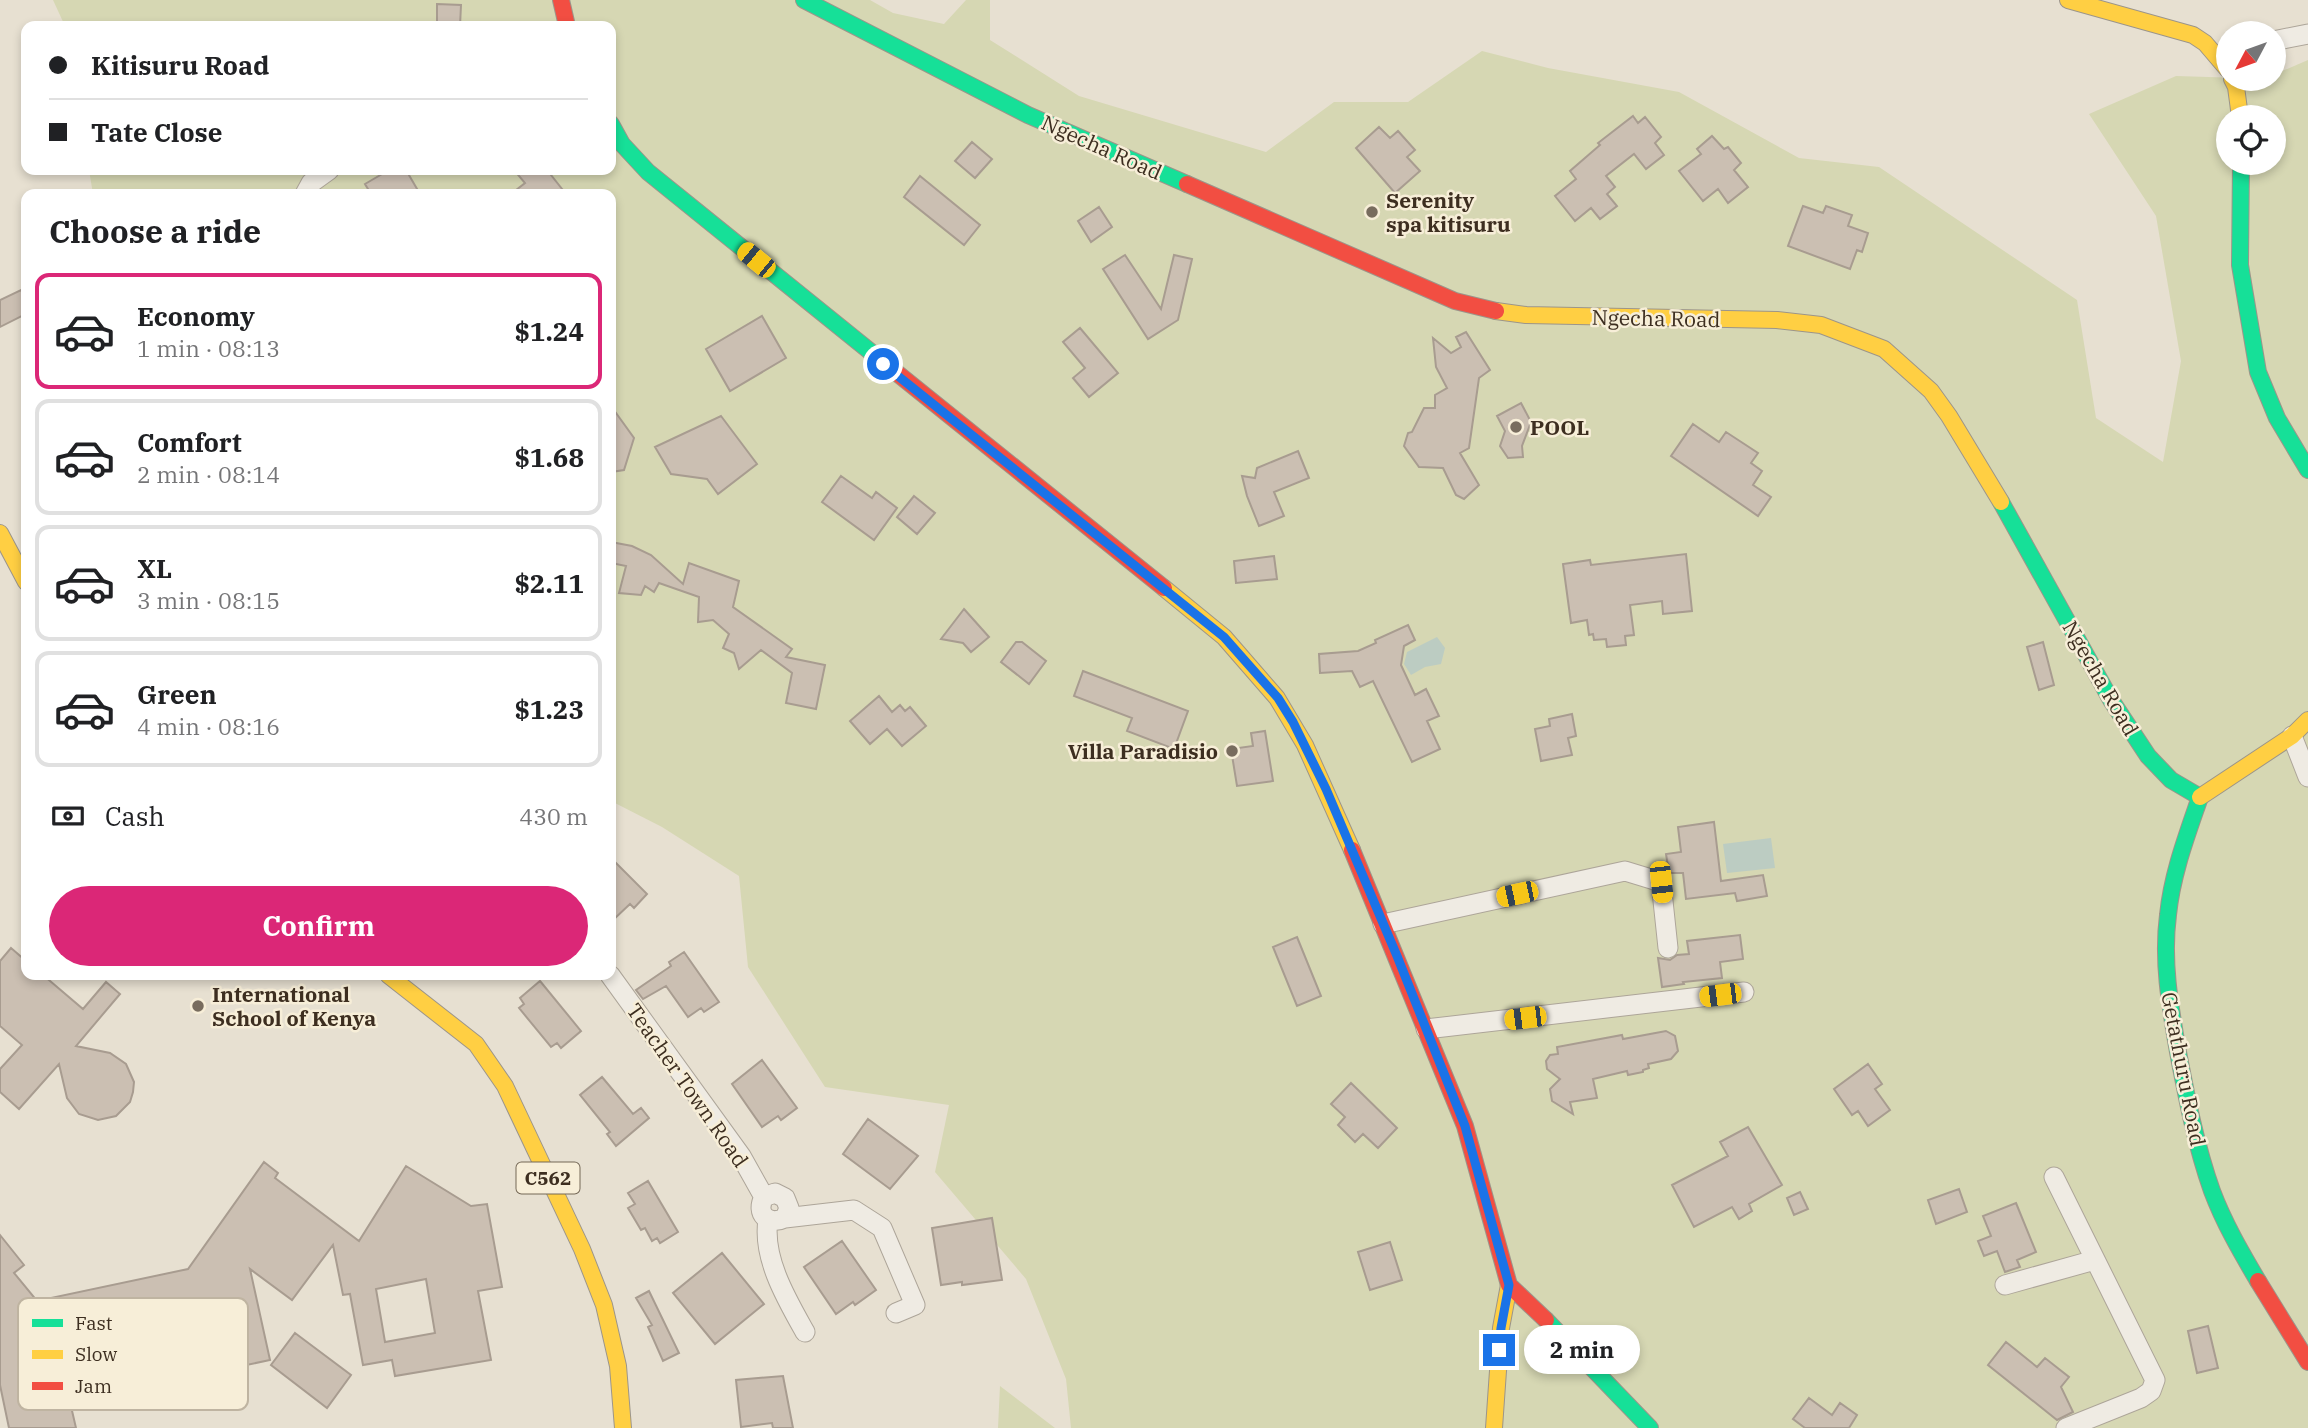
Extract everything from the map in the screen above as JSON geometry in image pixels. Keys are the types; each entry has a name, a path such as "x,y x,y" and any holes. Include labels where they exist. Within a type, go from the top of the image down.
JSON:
{"main road":[{"path":"561,0 566,21"},
{"name":"Ngecha Road","path":"804,0 1028,115 1455,301 1484,309 1526,315 1777,320 1821,325 1884,349 1931,391 1949,416 2011,518 2111,701 2141,748 2171,780 2200,797"},
{"path":"2068,0 2193,35 2216,55"},
{"path":"616,133 622,144 659,181 1224,637 1278,698 1326,789 1465,1126 1509,1285 1501,1328 1494,1428"},
{"path":"2241,175 2240,265 2258,372 2273,411 2308,470"},
{"path":"0,533 21,573"},
{"path":"2200,797 2292,736 2308,720"},
{"name":"Getathuru Road","path":"2200,797 2179,858 2166,928 2168,994 2187,1102 2202,1161 2230,1233 2308,1362"},
{"name":"C562","path":"394,980 476,1044 505,1086 582,1249 604,1305 618,1366 623,1428"},
{"path":"1509,1285 1650,1428"}],"street":[{"path":"2286,38 2308,34"},
{"path":"308,189 311,183 322,175"},
{"path":"2292,736 2308,777"},
{"path":"1383,924 1625,871 1661,882 1668,948"},
{"name":"Teacher Town Road","path":"614,980 733,1145 764,1197 775,1193 785,1198 789,1208 776,1219"},
{"path":"1426,1029 1744,992"},
{"path":"2054,1177 2155,1380 2151,1391 2141,1398 2066,1428"},
{"path":"805,1332 778,1279 766,1233 776,1219 854,1210 882,1228 915,1305 896,1313"},
{"path":"2005,1285 2095,1260"}],"green space":[{"path":"53,0 870,0 893,13 944,24 966,0 990,0 990,40 1079,96 1266,152 1334,102 1408,102 1482,51 1548,68 1679,92 1799,158 1879,167 2077,300 2096,418 2163,462 2181,361 2156,216 2089,114 2176,76 2216,77 2216,91 2286,91 2286,69 2308,60 2308,1428 1071,1428 1066,1379 1026,1279 935,1172 949,1105 825,1087 748,967 739,876 662,827 616,804 616,189 92,189 90,175 616,175 616,21 63,21"},
{"path":"1000,1386 1055,1428 998,1428"}],"shaded area":[{"path":"1437,637 1445,648 1441,664 1425,667 1411,675 1404,664 1407,652"},
{"path":"1771,838 1775,868 1727,873 1723,844"}],"building":[{"path":"437,4 461,5 460,21 437,21"},
{"path":"1633,116 1638,123 1645,117 1661,137 1655,143 1664,155 1646,169 1634,154 1606,176 1615,187 1607,194 1617,206 1600,219 1591,208 1575,221 1555,196 1576,179 1570,171 1600,145 1598,143"},
{"path":"1379,127 1390,138 1398,131 1415,150 1407,157 1420,171 1395,193 1356,148"},
{"path":"1712,136 1724,149 1728,147 1741,163 1734,170 1748,187 1728,203 1718,189 1703,201 1679,171 1701,154 1697,149"},
{"path":"972,142 992,159 975,178 955,161"},
{"path":"380,175 409,175 417,189 368,189 365,184"},
{"path":"518,175 551,175 562,189 517,189 525,183"},
{"path":"920,176 980,225 964,245 904,197"},
{"path":"1803,206 1823,213 1826,206 1852,215 1848,226 1868,233 1862,252 1857,250 1850,269 1788,246"},
{"path":"1099,207 1112,227 1091,242 1078,221"},
{"path":"1125,255 1161,309 1174,255 1192,259 1178,320 1148,339 1103,269"},
{"path":"21,290 21,316 0,327 0,300"},
{"path":"762,316 786,358 730,391 706,349"},
{"path":"1080,328 1118,373 1089,397 1073,378 1085,368 1063,342"},
{"path":"1466,332 1490,370 1479,378 1469,448 1460,453 1479,485 1464,499 1456,495 1443,468 1419,467 1404,446 1408,433 1412,432 1424,408 1435,408 1435,395 1447,388 1436,367 1433,338 1451,353 1461,347 1456,337"},
{"name":"POOL","path":"1521,403 1531,422 1522,446 1523,457 1508,458 1500,446 1505,431 1497,416"},
{"path":"616,413 634,438 624,470 616,471"},
{"path":"721,416 757,464 718,494 707,479 671,474 655,447"},
{"path":"1693,424 1719,442 1726,432 1758,453 1751,463 1762,471 1753,485 1771,497 1758,516 1671,456"},
{"path":"1298,451 1309,478 1274,492 1284,516 1259,526 1242,476 1255,478 1257,468"},
{"path":"841,476 872,498 876,492 897,508 874,540 822,502"},
{"path":"914,496 935,513 917,534 897,517"},
{"path":"616,543 632,546 651,555 683,584 689,563 739,581 733,607 792,649 786,657 825,665 816,709 786,703 792,673 761,650 739,669 734,653 723,648 729,634 713,620 698,622 699,597 659,583 654,592 645,586 641,595 619,593 626,566 616,564"},
{"path":"1686,554 1692,611 1663,614 1662,601 1630,605 1634,635 1625,636 1626,645 1607,647 1606,639 1594,640 1593,634 1589,635 1587,620 1571,623 1563,564 1590,560 1591,565"},
{"path":"1274,556 1277,579 1236,583 1234,561"},
{"path":"964,609 989,637 971,652 963,643 941,639"},
{"path":"1408,625 1415,640 1404,646 1401,665 1415,695 1426,689 1439,716 1427,721 1440,749 1412,762 1373,681 1360,687 1352,671 1320,673 1319,654 1358,651"},
{"path":"1016,642 1022,642 1046,661 1029,684 1001,662"},
{"path":"2043,642 2054,685 2039,690 2027,647"},
{"path":"1083,671 1188,711 1174,749 1127,731 1132,718 1074,696"},
{"path":"879,696 892,712 900,705 905,711 910,707 926,726 902,746 887,729 870,744 850,721"},
{"path":"1572,714 1576,736 1568,738 1572,755 1541,761 1535,729 1550,726 1549,719"},
{"path":"1265,731 1273,781 1237,786 1231,749 1253,746 1251,733"},
{"path":"1714,822 1721,881 1763,875 1767,896 1737,901 1735,893 1686,899 1683,873 1669,873 1666,854 1681,852 1678,827"},
{"path":"616,863 647,894 634,908 630,904 616,917"},
{"path":"1740,935 1743,959 1720,962 1722,978 1662,987 1658,958 1670,960 1677,955 1689,954 1687,941"},
{"path":"1297,937 1321,996 1297,1006 1273,947"},
{"path":"11,948 21,957 21,980 49,980 83,1009 106,982 120,994 76,1046 110,1053 126,1064 134,1082 133,1092 130,1102 116,1116 98,1120 79,1114 67,1098 59,1064 19,1109 0,1092 0,1069 22,1045 0,1026 0,961"},
{"path":"684,952 719,1002 704,1012 701,1008 688,1017 666,986 643,999 636,990 671,966 669,962"},
{"path":"540,981 581,1031 561,1048 557,1043 551,1047 519,1008 524,1004 520,998"},
{"path":"1666,1031 1675,1036 1678,1051 1671,1059 1648,1064 1649,1068 1643,1072 1628,1075 1627,1071 1593,1079 1597,1098 1570,1102 1573,1114 1552,1101 1550,1089 1560,1079 1547,1069 1546,1061 1550,1055 1558,1054 1557,1047 1622,1035 1623,1039"},
{"path":"762,1060 797,1108 781,1120 778,1116 762,1127 732,1084"},
{"path":"1868,1064 1882,1084 1875,1089 1890,1110 1868,1126 1858,1111 1852,1115 1834,1089"},
{"path":"602,1077 633,1114 641,1108 649,1118 616,1146 607,1134 610,1132 580,1095"},
{"path":"1351,1083 1397,1128 1378,1148 1363,1134 1355,1142 1338,1125 1345,1117 1331,1104"},
{"path":"868,1119 918,1156 890,1189 843,1154"},
{"path":"1748,1127 1782,1185 1749,1204 1752,1211 1739,1219 1732,1207 1694,1227 1672,1185 1728,1156 1720,1142"},
{"path":"264,1162 278,1173 275,1178 359,1241 406,1166 471,1206 487,1204 502,1287 478,1291 491,1360 395,1376 392,1360 363,1365 350,1294 343,1295 333,1245 292,1300 250,1269 270,1360 248,1365 248,1298 51,1298 188,1269","holes":["426,1279 435,1333 385,1342 376,1289"]},
{"path":"648,1181 678,1232 660,1243 657,1238 652,1241 645,1228 641,1230 628,1208 635,1204 628,1193"},
{"path":"1959,1189 1967,1212 1936,1224 1928,1200"},
{"path":"1800,1192 1808,1209 1794,1215 1787,1198"},
{"path":"2016,1203 2036,1252 2017,1260 2020,1267 2005,1272 1997,1251 1984,1256 1978,1241 1991,1236 1983,1216"},
{"path":"992,1218 1002,1280 941,1285 932,1228"},
{"path":"0,1235 24,1265 14,1273 35,1298 18,1298 18,1410 72,1410 76,1428 9,1428 0,1385"},
{"path":"842,1241 876,1290 836,1314 804,1267"},
{"path":"1390,1242 1402,1280 1370,1290 1358,1252"},
{"path":"722,1253 764,1304 715,1344 673,1293"},
{"path":"649,1291 679,1353 663,1361 648,1327 652,1325 636,1298"},
{"path":"2208,1326 2218,1368 2197,1373 2188,1331"},
{"path":"295,1333 351,1375 327,1408 271,1365"},
{"path":"2006,1342 2037,1367 2045,1358 2069,1377 2061,1387 2073,1412 2057,1420 1988,1365"},
{"path":"783,1376 793,1428 773,1428 772,1423 741,1427 736,1380"},
{"path":"1809,1398 1832,1415 1840,1403 1857,1415 1849,1428 1805,1428 1793,1419"}],"traffic: fast":[{"path":"804,0 1028,115 1187,184"},
{"path":"616,133 622,144 648,172 882,361"},
{"path":"2241,175 2240,265 2258,372 2277,418 2308,470"},
{"path":"2001,502 2111,700 2148,756 2171,780 2200,797"},
{"path":"2200,797 2170,900 2166,932 2170,1001 2188,1105 2206,1174 2227,1226 2258,1281"},
{"path":"1546,1320 1650,1428"}],"traffic: slow":[{"path":"2068,0 2193,35 2205,43 2216,56"},
{"path":"2237,91 2238,105"},
{"path":"1496,311 1526,315 1777,320 1821,325 1884,349 1931,391 2001,502"},
{"path":"0,533 21,573"},
{"path":"1164,588 1224,637 1277,698 1305,745 1352,850"},
{"path":"2200,797 2292,736 2308,720"},
{"path":"394,980 476,1044 505,1086 582,1249 604,1305 618,1366 623,1428"},
{"path":"1494,1428 1501,1328 1509,1285"}],"traffic: jam":[{"path":"561,0 566,21"},
{"path":"1187,184 1455,301 1496,311"},
{"path":"882,361 1164,588"},
{"path":"1352,850 1465,1126 1509,1285 1546,1320"},
{"path":"2258,1281 2308,1362"}],"place":[{"name":"Serenity spa kitisuru","path":"1372,212"},
{"name":"POOL","path":"1516,427"},
{"name":"Villa Paradisio","path":"1232,751"},
{"name":"International School of Kenya","path":"198,1006"}],"route":[{"path":"883,364 1224,637 1278,698 1293,722 1326,789 1465,1126 1509,1285 1499,1350"}]}
